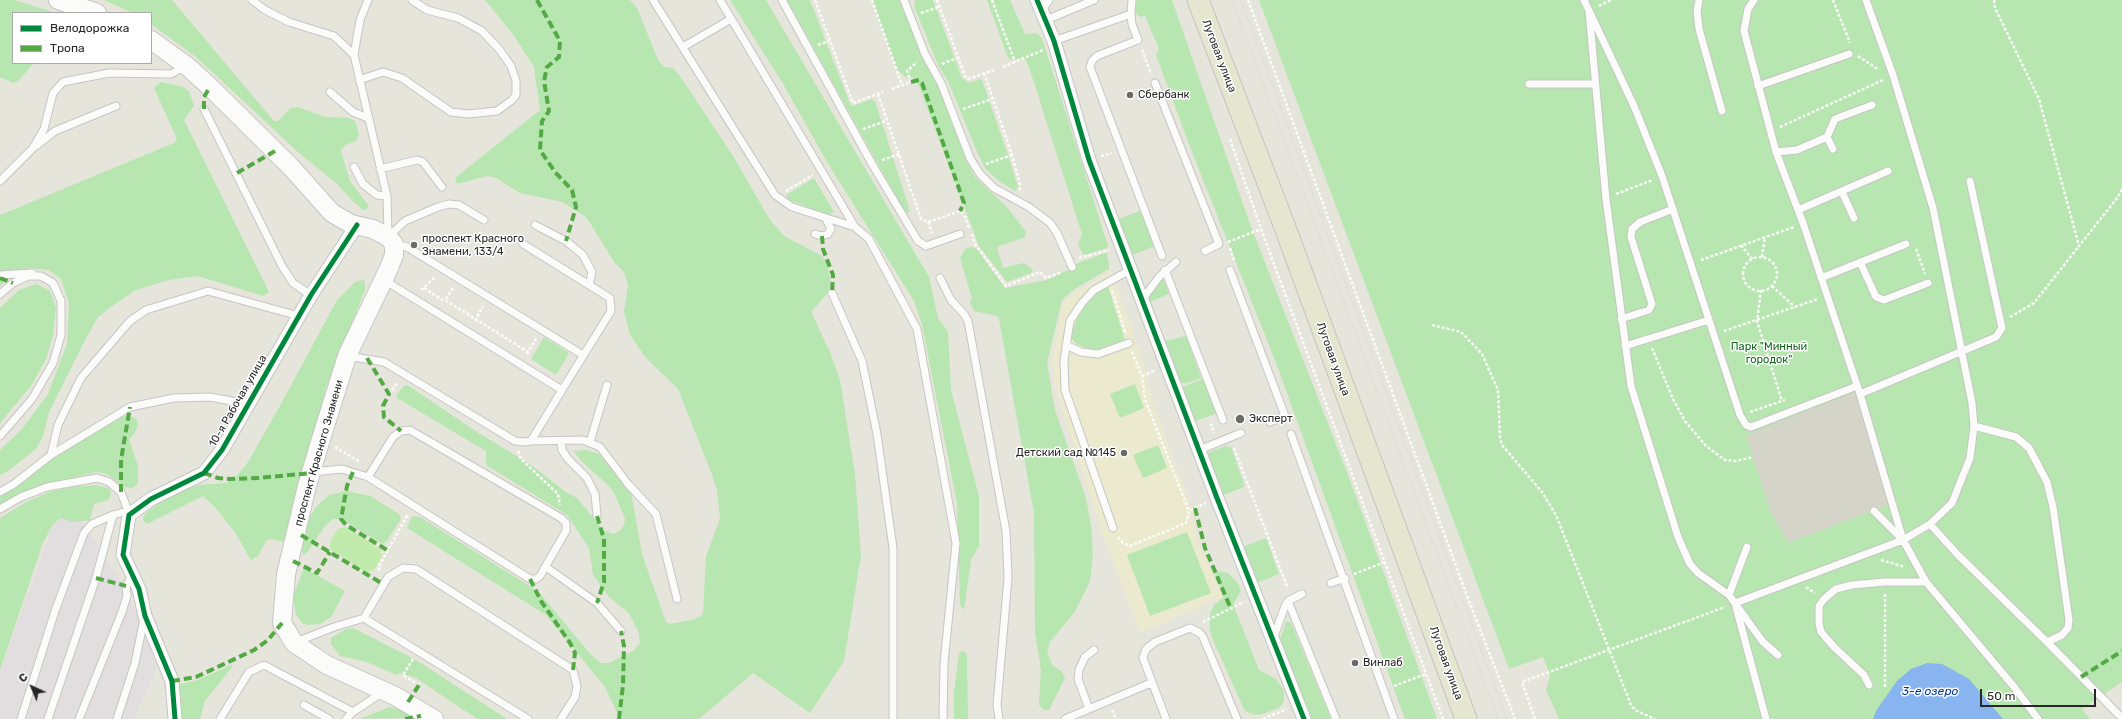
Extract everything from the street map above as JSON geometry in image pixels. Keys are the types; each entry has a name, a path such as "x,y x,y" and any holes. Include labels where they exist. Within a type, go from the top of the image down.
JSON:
{"main road":[{"path":"58,0 94,12"},
{"name":"Луговая улица","path":"1198,0 1289,238 1466,719"},
{"path":"152,41 187,66 210,86 290,166 332,213 345,221 373,229 392,245"},
{"name":"проспект Красного Знамени","path":"392,245 383,279 347,356 311,473 286,574 282,604 282,623 294,643 327,665 408,702 434,719"}],"street":[{"path":"1043,8 1089,160 1272,641 1304,719"},
{"name":"10-я Рабочая улица","path":"131,510 186,480 204,473 222,450 311,295 357,225"},
{"path":"131,510 129,515 124,555 139,589 144,616 172,681 174,719"}],"lane":[{"path":"252,0 265,10 289,22 334,36 354,55"},
{"path":"368,0 360,20 354,55 386,196 392,245"},
{"path":"359,80 383,72 402,78 451,112 468,114 497,111 512,100 516,94 516,81 511,66 499,49 482,31 458,18 428,10 412,0"},
{"path":"653,0 777,196 792,207 855,227"},
{"path":"720,0 855,227 869,239 917,329 956,543 944,663 943,719"},
{"path":"782,0 872,164 918,241 926,246 960,234"},
{"path":"904,0 925,54 941,83 970,158 980,174 994,188 1020,202 1050,223 1057,233 1070,264"},
{"path":"1043,8 1094,0"},
{"path":"1132,0 1132,24 1138,40 1098,56 1092,61 1090,67 1162,256"},
{"path":"1584,0 1634,106 1662,176 1740,415 1746,425 1751,427 1857,386"},
{"path":"1699,0 1697,11 1699,29 1722,111"},
{"path":"1754,0 1748,9 1744,31 1776,152 1803,223 1860,394 1904,540 1919,572 1926,582 2015,688 2038,719"},
{"path":"1734,603 1904,540 1930,524 1952,503 1970,458 1974,426 1970,388 1933,208 1892,75 1866,0"},
{"path":"1590,11 1595,84 1606,199 1624,346 1631,386 1678,537 1690,564 1698,573 1729,595 1763,642 1778,655"},
{"path":"1054,41 1131,14"},
{"path":"683,47 731,19"},
{"path":"1758,86 1850,53"},
{"path":"33,148 44,129 54,93 63,82 110,73 171,74 187,66"},
{"path":"1155,83 1219,244 1205,251"},
{"path":"1529,84 1595,84"},
{"path":"330,92 353,112 368,118"},
{"path":"1833,149 1828,137 1835,119 1872,105"},
{"path":"0,181 33,148 55,131 116,106"},
{"path":"204,109 282,266 293,283 311,295"},
{"path":"1776,152 1797,150 1828,137"},
{"path":"380,169 417,160 423,162 442,187"},
{"path":"354,167 363,184 377,195 386,196"},
{"path":"1798,210 1888,171"},
{"path":"1860,394 1996,337 2002,328 1970,182"},
{"path":"1842,192 1854,218"},
{"path":"392,245 405,221 438,207 450,204 459,205 484,220"},
{"path":"1621,319 1649,310 1652,304 1631,237 1632,229 1640,222 1673,210"},
{"path":"816,234 822,236 828,234 831,229 826,219"},
{"path":"535,225 566,241 583,255 592,272 589,285"},
{"path":"523,244 610,298 611,311 531,441"},
{"path":"1821,278 1906,244"},
{"path":"392,245 407,247 583,355"},
{"path":"1142,300 1165,270 1176,262"},
{"path":"1860,262 1876,297 1884,300 1928,283"},
{"path":"1113,528 1065,390 1064,360 1070,321 1082,303 1094,290 1130,270"},
{"path":"1165,270 1224,420"},
{"path":"1230,270 1285,416 1270,422"},
{"path":"0,275 29,272 40,276 53,283 61,302 60,335 53,363 32,399 0,436"},
{"path":"0,294 13,283 28,276 40,276"},
{"path":"940,278 950,300 964,314 968,321 1006,531 1008,578 997,705 999,719"},
{"path":"383,279 562,390"},
{"path":"51,455 58,425 81,378 130,321 146,310 208,291 299,316"},
{"path":"832,293 862,361 879,450 893,548 893,719"},
{"path":"1624,346 1709,320"},
{"path":"1066,344 1081,352 1098,354 1129,343"},
{"path":"347,356 384,362 515,441 576,440 590,442 600,447 628,484 656,514 676,599"},
{"path":"590,442 607,385"},
{"path":"0,492 14,484 51,455 130,407 174,398 210,397 248,404"},
{"path":"1974,426 2016,437 2029,448 2047,482 2053,507 2069,620 2068,628 2062,635 2047,642"},
{"path":"311,473 342,469 368,477 530,579 536,579 540,576 566,531 566,523 561,518 410,430 401,431 393,437 368,477"},
{"path":"1199,450 1242,433"},
{"path":"1292,434 1348,576 1394,719"},
{"path":"561,441 562,450 588,478 595,494 597,516"},
{"path":"0,509 21,497 47,487 97,478 110,482 121,492 131,510 113,515 92,524 84,533 55,611 21,719"},
{"path":"1874,511 1904,540"},
{"path":"48,719 96,578 113,515"},
{"path":"1930,524 1957,554 2122,718"},
{"path":"1729,595 1747,547"},
{"path":"546,567 597,603 621,631"},
{"path":"294,643 334,627 364,618 388,577 403,568 416,569 573,670 577,686 575,697 561,719"},
{"path":"79,719 122,612 127,596 126,586 132,576"},
{"path":"1331,583 1348,576"},
{"path":"1869,685 1864,675 1834,647 1821,632 1819,612 1824,599 1836,589 1852,585 1885,582 1926,582"},
{"path":"1272,641 1288,601 1302,594"},
{"path":"1288,601 1336,719"},
{"path":"1734,603 1766,719"},
{"path":"117,719 135,663 144,616"},
{"path":"364,618 528,719"},
{"path":"1166,719 1143,658 1146,649 1155,642 1190,628 1200,633 1203,637 1237,719"},
{"path":"1089,709 1078,679 1079,670 1085,656 1094,650"},
{"path":"220,719 249,672 264,665 354,712"},
{"path":"1065,719 1152,683"},
{"path":"346,719 384,691"},
{"path":"304,705 329,719"}],"path":[{"path":"815,0 853,103 883,92"},
{"path":"872,0 902,85"},
{"path":"936,0 957,58 966,78 968,79 994,70"},
{"path":"992,0 1016,62"},
{"path":"1248,0 1466,593 1515,719"},
{"path":"1833,0 1852,47 1850,53 1875,68 1892,75"},
{"path":"1994,0 1995,8 2039,100 2079,246"},
{"path":"910,17 939,7"},
{"path":"892,89 911,82 907,71 925,54"},
{"path":"1003,67 1034,54"},
{"path":"932,68 957,58"},
{"path":"984,73 1012,155 1020,184 1020,202"},
{"path":"1771,131 1892,75"},
{"path":"878,94 886,121 921,219 928,222 960,211"},
{"path":"953,113 992,99"},
{"path":"873,126 886,121"},
{"path":"1228,133 1261,229 1443,719"},
{"path":"1089,160 1122,149"},
{"path":"885,159 899,154"},
{"path":"997,160 1012,155"},
{"path":"777,196 821,170"},
{"path":"1606,199 1662,176"},
{"path":"2002,323 2034,303 2120,197 2122,189"},
{"path":"908,197 912,195"},
{"path":"928,222 932,234"},
{"path":"1691,263 1803,223"},
{"path":"1227,242 1261,229"},
{"path":"1762,257 1765,237"},
{"path":"1906,244 1913,246 1918,253 1928,283"},
{"path":"1070,264 1121,246"},
{"path":"1741,246 1752,259"},
{"path":"983,254 1006,286 1040,272 1046,278 1061,272"},
{"path":"1762,257 1773,263 1776,270 1776,278 1772,286 1761,290 1751,288 1744,278 1746,265 1752,259 1762,257"},
{"path":"414,297 443,269"},
{"path":"459,279 445,300 528,352"},
{"path":"1109,282 1129,343 1142,376 1144,399 1189,511 1186,523 1130,546 1119,539 1113,528"},
{"path":"1772,286 1795,307"},
{"path":"1761,290 1757,321 1782,401"},
{"path":"1714,334 1757,321 1827,296"},
{"path":"467,331 489,297"},
{"path":"1432,325 1461,332 1482,354 1498,390 1500,437 1502,445 1542,492 1556,515 1631,705 1635,710 1655,719"},
{"path":"521,365 541,330"},
{"path":"1648,338 1673,400 1685,421 1706,446 1725,460 1736,461 1753,457"},
{"path":"1230,438 1289,592"},
{"path":"321,439 373,470"},
{"path":"515,441 522,459 558,494 561,518"},
{"path":"388,577 378,568 413,505"},
{"path":"1851,560 1888,561 1919,572"},
{"path":"1348,576 1385,562"},
{"path":"1795,580 1824,599"},
{"path":"1884,687 1885,582"},
{"path":"1190,628 1245,602"},
{"path":"1535,719 1522,682 1734,603"},
{"path":"418,652 403,676 419,685"},
{"path":"1391,687 1426,674"},
{"path":"1263,719 1272,715"}],"shaded area":[{"name":"Детский сад №145","path":"1111,271 1144,364 1151,397 1192,509 1197,540 1223,597 1140,633 1102,532 1055,388 1052,361 1063,304 1078,291"},
{"path":"1856,392 1888,505 1788,543 1770,510 1746,435"},
{"path":"56,516 78,516 128,592 157,667 134,719 0,719 0,672"}],"green space":[{"path":"0,0 14,0 53,12 12,12 12,64 33,64 18,81 13,83 0,77"},
{"path":"104,0 172,0 274,121 278,121 291,108 298,107 325,117 349,118 355,121 359,133 358,137 356,141 345,145 341,151 350,181 369,206 367,209 363,210 336,183 299,153 196,57 152,25 152,12 131,12"},
{"path":"485,0 630,0 637,8 658,60 664,67 673,68 680,76 733,156 770,220 784,236 822,256 827,263 831,284 826,295 812,311 812,314 830,352 840,380 855,474 861,555 844,661 810,713 753,673 699,719 620,719 605,687 546,615 407,528 412,516 420,517 539,592 591,655 601,663 609,663 633,651 640,643 639,633 629,613 609,597 593,575 589,548 567,515 486,465 486,451 397,398 397,394 405,385 409,386 480,434 531,465 566,492 577,498 603,530 613,534 620,531 624,525 625,519 615,494 609,486 581,461 574,451 587,450 599,454 631,491 642,554 666,622 669,624 692,620 701,616 703,612 706,556 720,519 717,490 678,389 646,358 630,335 624,311 628,285 624,272 614,262 587,218 562,202 520,193 496,178 487,176 457,184 455,178 540,110 534,67 512,33"},
{"path":"730,0 766,0 929,277 938,318 948,332 951,390 979,496 979,546 971,560 964,610 960,605 957,503 922,325 914,301 827,162 782,82"},
{"path":"787,0 810,0 850,104 853,106 872,99 875,101 910,211 907,213 904,211"},
{"path":"872,0 901,0 929,69 938,84 966,160 975,177 1007,207 1026,232 1025,237 997,247 1003,268 1024,263 1031,268 1033,271 1031,273 1007,282 979,246 919,86 912,77 906,77 896,69"},
{"path":"915,0 933,0 962,78 969,83 980,79 982,80 1018,187 1015,191 1000,182 985,168 948,81 938,65 914,6"},
{"path":"987,0 1010,0 1025,34 1036,33 1042,38 1108,246 1105,249 1084,255 1078,245 1082,234 1029,67 1024,58 1011,60 1008,58"},
{"path":"1136,0 1172,0 1250,224 1350,480 1437,719 1405,719 1275,360 1190,147 1156,55 1159,49 1145,16 1140,17 1135,13"},
{"name":"Парк \"Минный городок\"","path":"1259,0 2122,0 2122,682 2082,709 2090,719 1559,719 1546,690 1550,676 1543,657 1509,669"},
{"path":"161,82 183,87 189,91 194,106 184,120 269,292 263,296 198,276 169,280 136,290 112,306 98,317 85,340 49,412 43,436 36,449 8,471 0,475 0,450 22,429 48,394 67,344 69,303 61,279 49,270 28,268 12,275 0,286 0,215 174,143 177,139 154,88"},
{"path":"814,178 834,212 828,215 789,200 786,195"},
{"path":"1142,210 1155,246 1133,255 1119,219"},
{"path":"972,247 977,249 1005,288 1047,280 1072,268 1078,263 1105,253 1107,254 1109,265 1109,269 1076,288 1062,300 1047,363 1055,410 1086,498 1091,526 1093,553 1090,582 1074,613 1050,642 1047,651 1052,665 1062,672 1065,678 1049,710 1044,710 1039,705 1041,670 1035,634 1034,513 999,319 997,316 974,311 970,303 972,298 960,258 965,249"},
{"path":"1161,279 1164,280 1169,294 1150,302 1165,341 1186,336 1201,378 1184,384 1176,376 1148,303 1150,295"},
{"path":"361,280 365,281 365,290 326,387 299,502 283,542 271,539 266,541 258,556 251,560 236,534 215,507 203,496 147,524 144,522 143,519 145,514 161,501 179,492 198,485 226,483 236,477 248,462 337,300 355,282"},
{"path":"37,284 50,291 56,308 53,336 46,359 31,386 0,423 0,308 19,290"},
{"path":"1108,286 1125,340 1101,349 1088,349 1076,344 1071,338 1077,317 1094,294"},
{"path":"544,337 569,353 556,375 531,359"},
{"path":"1203,379 1217,413 1193,422 1180,388"},
{"path":"1135,384 1144,408 1120,418 1110,394"},
{"path":"128,415 136,419 138,424 135,433 129,439 138,466 138,483 133,488 124,487 107,474 97,472 41,485 0,504 0,496 53,458 118,418"},
{"path":"1158,445 1167,468 1143,478 1133,455"},
{"path":"1225,446 1231,447 1244,487 1223,495 1221,494 1207,453"},
{"path":"97,485 110,489 111,496 108,500 94,504 90,520 73,522 60,518 52,526 43,543 0,670 0,518 26,502 49,492 71,487"},
{"path":"347,491 370,496 399,514 401,519 386,542 383,544 341,519 333,519 325,526 306,554 303,554 301,545 307,522 316,507 329,495"},
{"path":"345,527 380,549 382,556 374,570 366,572 330,549 330,542 338,529"},
{"path":"1187,532 1211,593 1150,616 1127,555"},
{"path":"1266,538 1279,574 1257,583 1243,547"},
{"path":"304,568 345,591 331,617 320,624 308,625 302,623 296,614 293,596"},
{"path":"1214,571 1228,573 1238,583 1241,591 1234,603 1235,609 1259,670 1276,679 1284,691 1284,701 1280,707 1263,714 1255,715 1245,711 1212,638 1210,629 1210,614 1214,605 1224,597"},
{"path":"1286,621 1291,623 1331,719 1312,719 1280,645 1280,640"},
{"path":"353,628 416,660 507,719 477,719 416,678 400,673 396,675 367,662 340,656 331,644 331,638 346,629"},
{"path":"962,651 965,652 967,656 968,719 954,719 954,692 959,654"},
{"path":"231,665 232,667 205,701 200,719 179,719 177,685 198,680"},
{"path":"389,707 410,712 410,718 360,719"}],"water":[{"name":"3-е озеро","path":"1927,663 1942,664 1969,679 2003,719 1873,719 1876,711 1897,681 1911,669"}],"tram line":[{"path":"1232,0 1498,719"},
{"path":"1241,0 1507,719"}],"marked path":[{"path":"537,0 560,41 559,57 547,67 544,81 549,111 542,121 540,150 555,172 572,190 576,207 566,241"},
{"path":"911,82 919,80 922,83 964,203 960,211"},
{"path":"204,109 204,97 210,87"},
{"path":"237,173 275,151"},
{"path":"822,236 823,249 833,275 832,293"},
{"path":"0,278 13,283"},
{"path":"367,358 389,394 383,406 384,417 401,431"},
{"path":"121,492 121,460 130,407"},
{"path":"353,472 347,486 341,519 346,525 387,550"},
{"path":"204,473 218,478 229,479 311,473"},
{"path":"1195,508 1205,548 1231,609"},
{"path":"597,516 604,539 604,582 597,603"},
{"path":"301,535 383,584"},
{"path":"293,561 317,573 330,552"},
{"path":"96,578 126,586"},
{"path":"530,579 541,601 570,643 575,653 573,670"},
{"path":"172,681 196,677 254,650 268,640 282,623"},
{"path":"619,719 623,685 624,646 621,631"},
{"path":"2081,677 2122,651"},
{"path":"408,702 419,685"},
{"path":"405,719 421,716"}],"cycle path":[{"path":"1037,0 1054,41 1089,160 1217,498 1304,719"},
{"path":"175,719 172,681 145,616 139,589 123,555 129,515 151,499 204,473 222,450 311,295 357,225"}],"place":[{"name":"Сбербанк","path":"1130,95"},
{"name":"проспект Красного Знамени, 133/4","path":"414,245"},
{"name":"Эксперт","path":"1240,419"},
{"name":"Детский сад №145","path":"1124,453"},
{"name":"Винлаб","path":"1355,663"}]}
